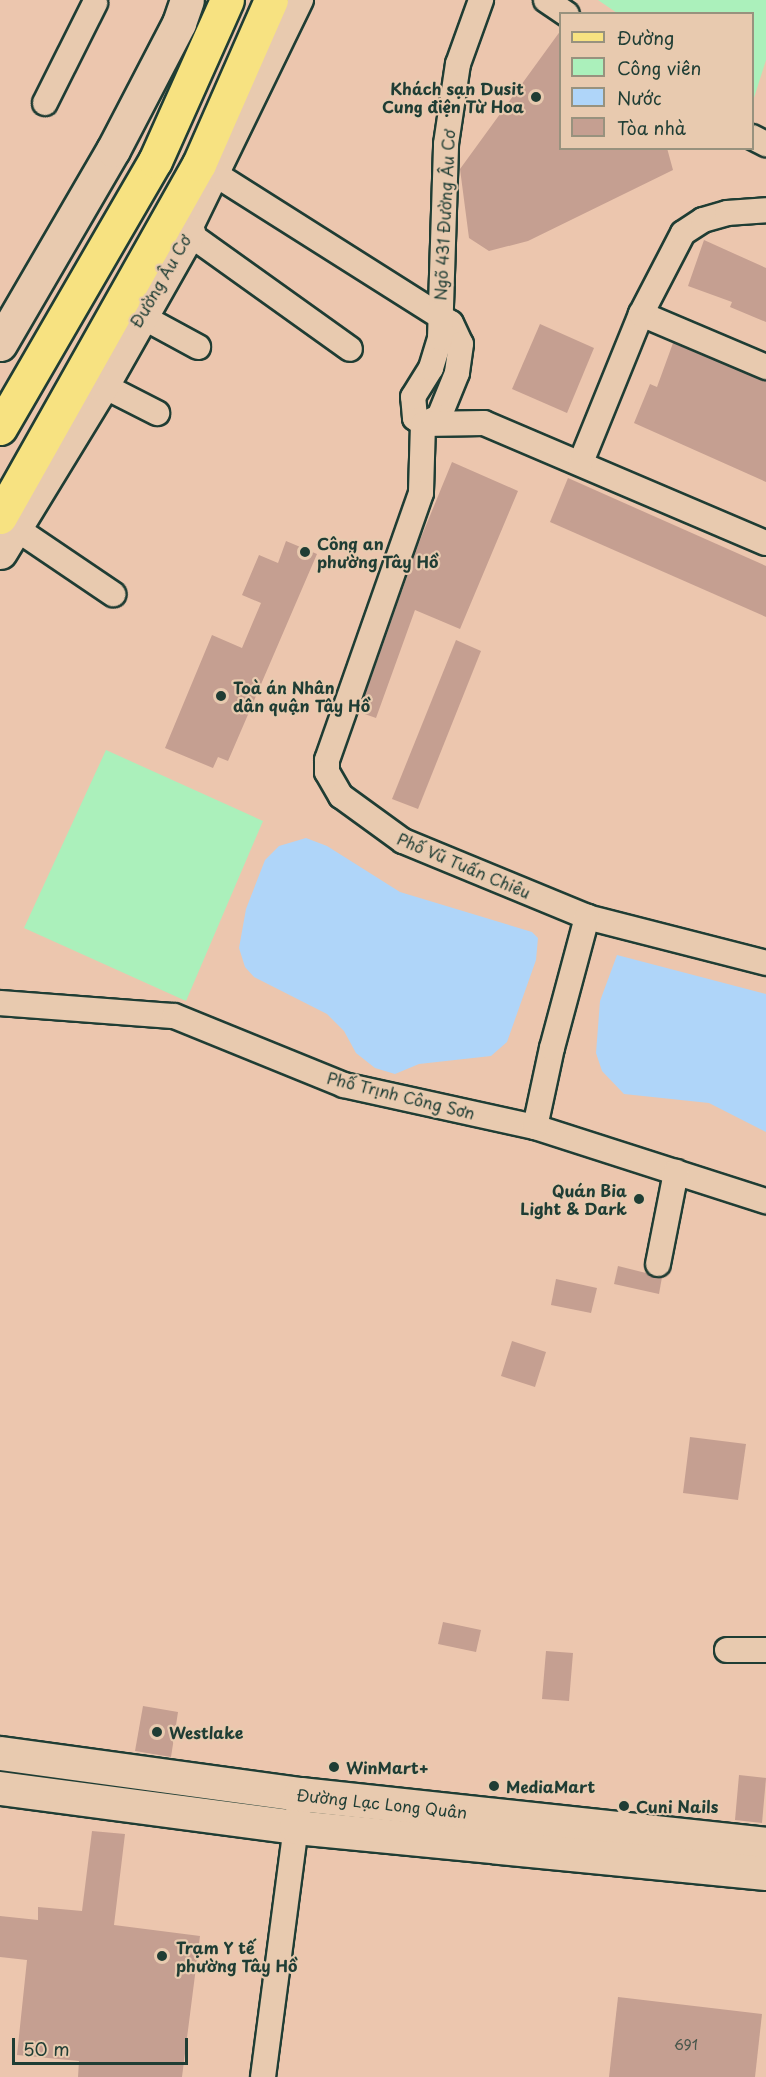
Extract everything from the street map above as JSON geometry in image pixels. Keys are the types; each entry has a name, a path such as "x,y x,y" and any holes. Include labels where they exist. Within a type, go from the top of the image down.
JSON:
{"main road":[{"path":"0,344 116,144 179,23 187,0"},
{"path":"0,428 155,161 227,0"},
{"name":"Đường Âu Cơ","path":"5,532 208,170 271,0"},
{"name":"Đường Âu Cơ","path":"5,532 102,385 188,233"},
{"name":"Đường Lạc Long Quân","path":"0,1753 300,1794 766,1844"},
{"name":"Đường Lạc Long Quân","path":"0,1788 296,1827 766,1873"}],"street":[{"name":"Đường Âu Cơ","path":"188,233 208,170 301,0"},
{"name":"Ngõ 431 Đường Âu Cơ","path":"440,317 446,144 458,64 482,0"},
{"path":"546,0 564,12"},
{"path":"45,103 95,3"},
{"name":"Ngõ 431 Đường Âu Cơ","path":"208,170 440,317"},
{"path":"581,462 641,314 683,232 703,220 727,213 766,210"},
{"path":"188,233 350,349"},
{"path":"641,314 766,367"},
{"path":"141,316 198,347"},
{"path":"423,424 431,423 443,411 459,361 459,334 440,317"},
{"path":"440,317 437,353 413,397 415,418 423,424 484,423 581,462 766,543"},
{"path":"102,385 157,413"},
{"name":"Phố Vũ Tuấn Chiêu","path":"423,424 421,493 337,725 327,772 341,796 403,841 587,917 766,963"},
{"path":"5,532 113,594"},
{"path":"535,1127 587,917"},
{"name":"Phố Trịnh Công Sơn","path":"0,1003 174,1016 344,1085 535,1127 766,1201"},
{"path":"658,1264 676,1172"},
{"path":"727,1650 766,1650"},
{"path":"263,2077 300,1794"}],"green space":[{"path":"598,0 766,0 766,60 754,98 754,12 616,12"},
{"path":"106,750 263,821 186,1001 24,928"}],"water":[{"path":"306,838 327,846 400,892 532,932 538,938 536,960 507,1042 491,1056 419,1064 395,1074 375,1068 356,1053 344,1031 327,1014 254,977 245,967 239,948 246,909 265,860 279,846"},
{"path":"617,955 766,994 766,1132 709,1103 624,1094 602,1071 596,1053 600,1001"}],"building":[{"name":"Khách sạn Dusit Cung điện Từ Hoa","path":"559,33 559,150 668,150 673,170 528,241 489,251 469,238 460,169"},
{"path":"704,240 766,268 766,322 730,307 732,302 688,286"},
{"path":"540,324 594,348 567,413 512,389"},
{"path":"673,343 766,381 766,482 634,423 650,384 657,387"},
{"path":"452,462 518,491 460,629 415,610 376,718 359,712 420,540"},
{"path":"568,478 766,566 766,617 550,522"},
{"name":"Toà án Nhân dân quận Tây Hồ","path":"286,541 317,554 228,761 218,757 213,768 165,748 212,635 242,648 261,603 242,595 259,555 278,563"},
{"path":"456,640 481,651 418,809 392,799"},
{"path":"618,1266 662,1277 659,1294 614,1284"},
{"path":"556,1279 597,1288 591,1313 551,1305"},
{"path":"512,1341 546,1352 535,1387 501,1376"},
{"path":"690,1437 746,1444 738,1500 683,1493"},
{"path":"443,1622 481,1630 476,1652 438,1644"},
{"path":"546,1651 573,1653 569,1701 542,1699"},
{"name":"Westlake","path":"143,1706 178,1712 171,1757 135,1751"},
{"path":"739,1775 766,1778 762,1823 735,1820"},
{"path":"92,1831 125,1834 114,1925 200,1936 182,2077 78,2077 79,2061 17,2055 27,1960 0,1957 0,1916 38,1920 38,1907 82,1911"},
{"path":"618,1997 762,2014 755,2077 609,2077"}],"place":[{"name":"Khách sạn Dusit Cung điện Từ Hoa","path":"536,97"},
{"name":"Công an phường Tây Hồ","path":"305,552"},
{"name":"Toà án Nhân dân quận Tây Hồ","path":"221,696"},
{"name":"Quán Bia Light & Dark","path":"639,1199"},
{"name":"Westlake","path":"157,1732"},
{"name":"WinMart+","path":"334,1767"},
{"name":"MediaMart","path":"494,1786"},
{"name":"Cuni Nails","path":"624,1806"},
{"name":"Trạm Y tế phường Tây Hồ","path":"162,1956"}]}
